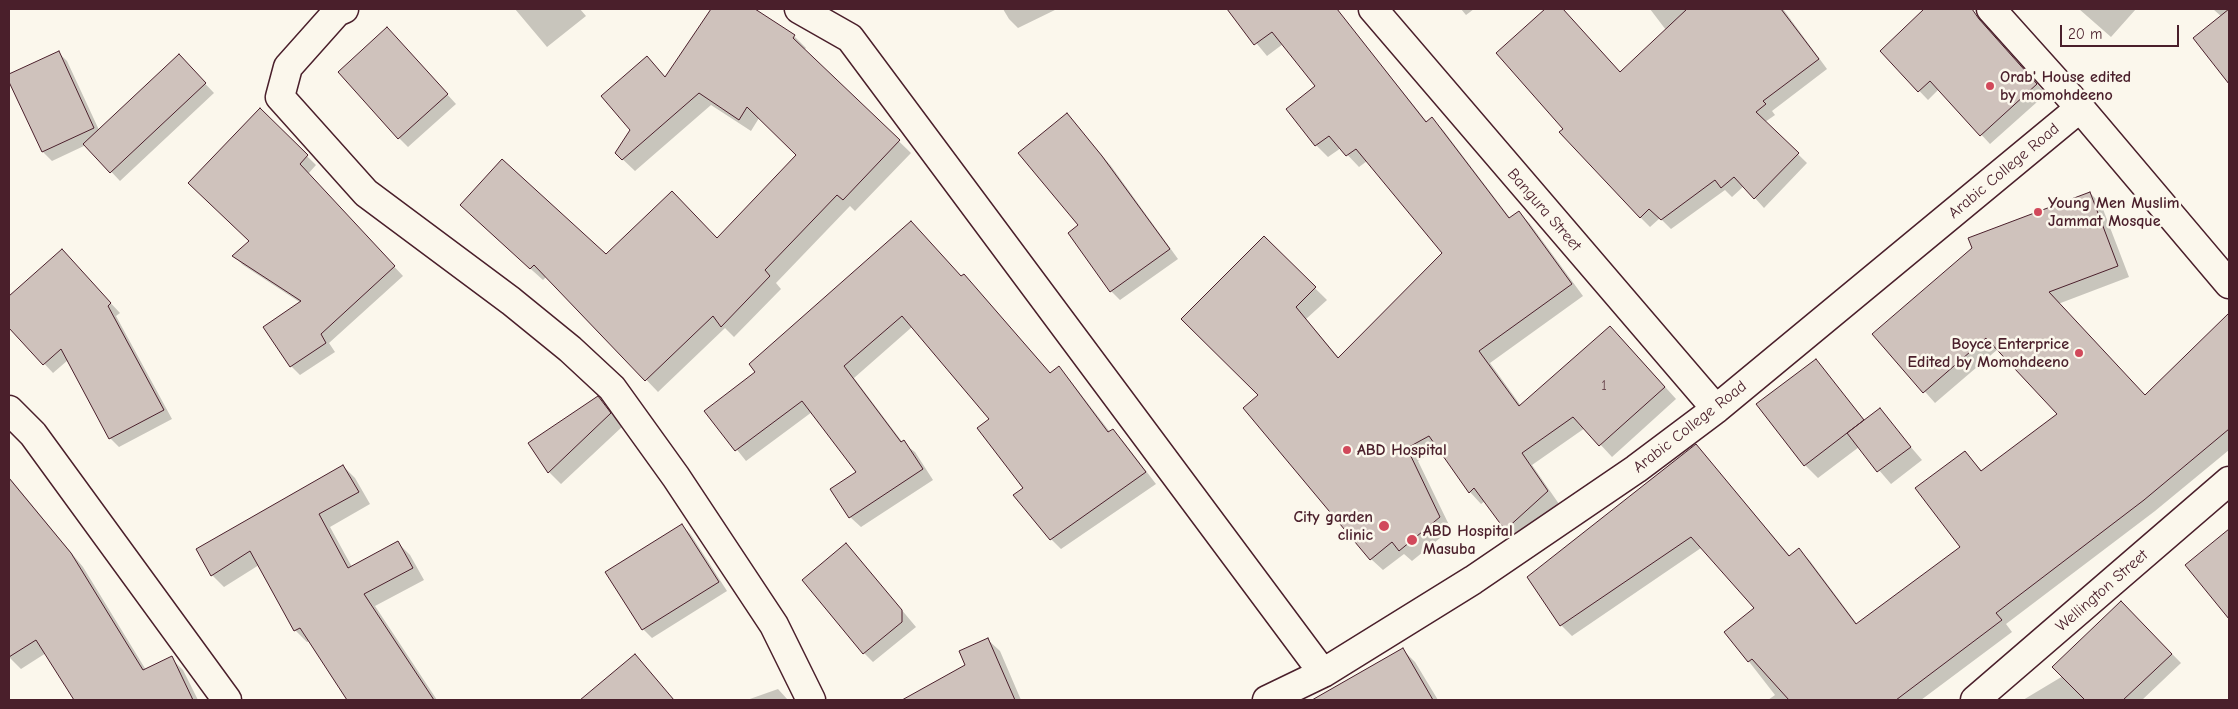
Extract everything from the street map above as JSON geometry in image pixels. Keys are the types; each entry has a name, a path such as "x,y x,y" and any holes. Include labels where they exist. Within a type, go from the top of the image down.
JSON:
{"street":[{"path":"344,9 337,12 288,67 280,97 366,193 511,301 570,349 612,388 676,477 774,625 812,700"},
{"path":"798,9 850,38 1323,673"},
{"name":"Bangura Street","path":"1373,9 1716,409"},
{"path":"1991,9 2080,108 2229,284"},
{"name":"Arabic College Road","path":"1267,700 1323,673 1473,580 1636,469 1716,409 2080,108"},
{"path":"9,410 33,434 227,700"},
{"name":"Wellington Street","path":"1975,700 2229,480"}],"building":[{"path":"711,9 755,9 795,35 793,38 900,140 843,200 837,195 765,270 770,276 721,327 713,316 645,381 534,265 530,269 460,205 502,159 606,254 672,191 717,238 796,155 747,107 739,120 699,93 622,160 615,153 630,130 601,96 647,56 665,77"},
{"path":"1227,9 1337,9 1426,122 1432,117 1509,218 1519,211 1572,284 1479,351 1519,406 1610,326 1665,387 1599,446 1573,417 1522,453 1548,491 1505,530 1474,488 1469,493 1429,436 1407,448 1440,517 1399,551 1392,542 1370,560 1243,408 1258,395 1181,319 1264,236 1316,287 1296,307 1338,358 1442,253 1356,149 1346,156 1329,136 1315,146 1286,109 1315,86 1272,32 1254,45"},
{"path":"1545,9 1563,9 1620,72 1687,9 1781,9 1819,59 1763,101 1766,104 1756,112 1799,153 1754,199 1734,177 1721,188 1715,180 1661,220 1649,209 1640,218 1559,132 1563,129 1496,53"},
{"path":"1924,9 1972,9 2037,84 1980,136 1930,81 1918,92 1880,51"},
{"path":"2229,9 2229,84 2193,38"},
{"path":"387,27 448,94 398,139 338,72"},
{"path":"59,51 94,128 42,152 9,82 9,74"},
{"path":"179,54 206,83 110,173 83,144"},
{"path":"260,108 308,155 300,164 395,266 321,334 326,343 290,367 263,327 301,301 232,256 249,241 188,183"},
{"path":"1067,113 1102,156 1170,249 1110,292 1068,233 1078,225 1018,153"},
{"path":"2090,192 2118,266 2049,292 2145,395 2229,313 2229,429 2144,500 1996,613 2002,620 1896,700 1789,700 1752,659 1748,662 1724,632 1754,608 1691,537 1560,626 1527,577 1696,444 1789,556 1799,548 1856,624 1960,547 1915,488 1965,451 1981,471 2057,414 1986,338 1923,393 1872,334 1972,248 1968,238"},
{"path":"911,221 961,276 964,274 1050,373 1059,366 1108,432 1113,429 1146,472 1050,540 1013,495 1023,488 977,428 989,419 902,316 844,366 901,442 904,440 923,469 849,518 830,489 856,472 802,401 735,451 704,411 755,372 749,364"},
{"path":"62,249 111,303 108,306 164,410 109,439 61,349 43,365 9,328 9,296"},
{"path":"1816,359 1864,420 1804,466 1756,404"},
{"path":"598,396 611,413 548,473 528,443"},
{"path":"1880,408 1911,447 1877,472 1847,433"},
{"path":"343,465 359,492 319,514 348,568 398,541 413,568 364,594 434,700 347,700 300,628 294,631 250,551 211,576 196,549"},
{"path":"9,478 71,553 143,670 172,656 193,700 74,700 36,640 9,657"},
{"path":"682,524 719,582 642,630 605,572"},
{"path":"2229,529 2229,619 2185,565"},
{"path":"846,543 902,610 902,622 863,654 802,580"},
{"path":"2121,601 2172,654 2123,700 2085,700 2052,667"},
{"path":"988,638 1015,700 902,700 965,665 959,651"},
{"path":"1403,648 1433,700 1312,700"},
{"path":"635,654 674,700 580,700"}],"place":[{"name":"Orab' House edited by momohdeeno","path":"1990,86"},
{"name":"Young Men Muslim Jammat Mosque","path":"2038,212"},
{"name":"Boyce Enterprice Edited by Momohdeeno","path":"2079,353"},
{"name":"ABD Hospital","path":"1347,450"},
{"name":"City garden clinic","path":"1384,526"},
{"name":"ABD Hospital Masuba","path":"1412,540"}]}
